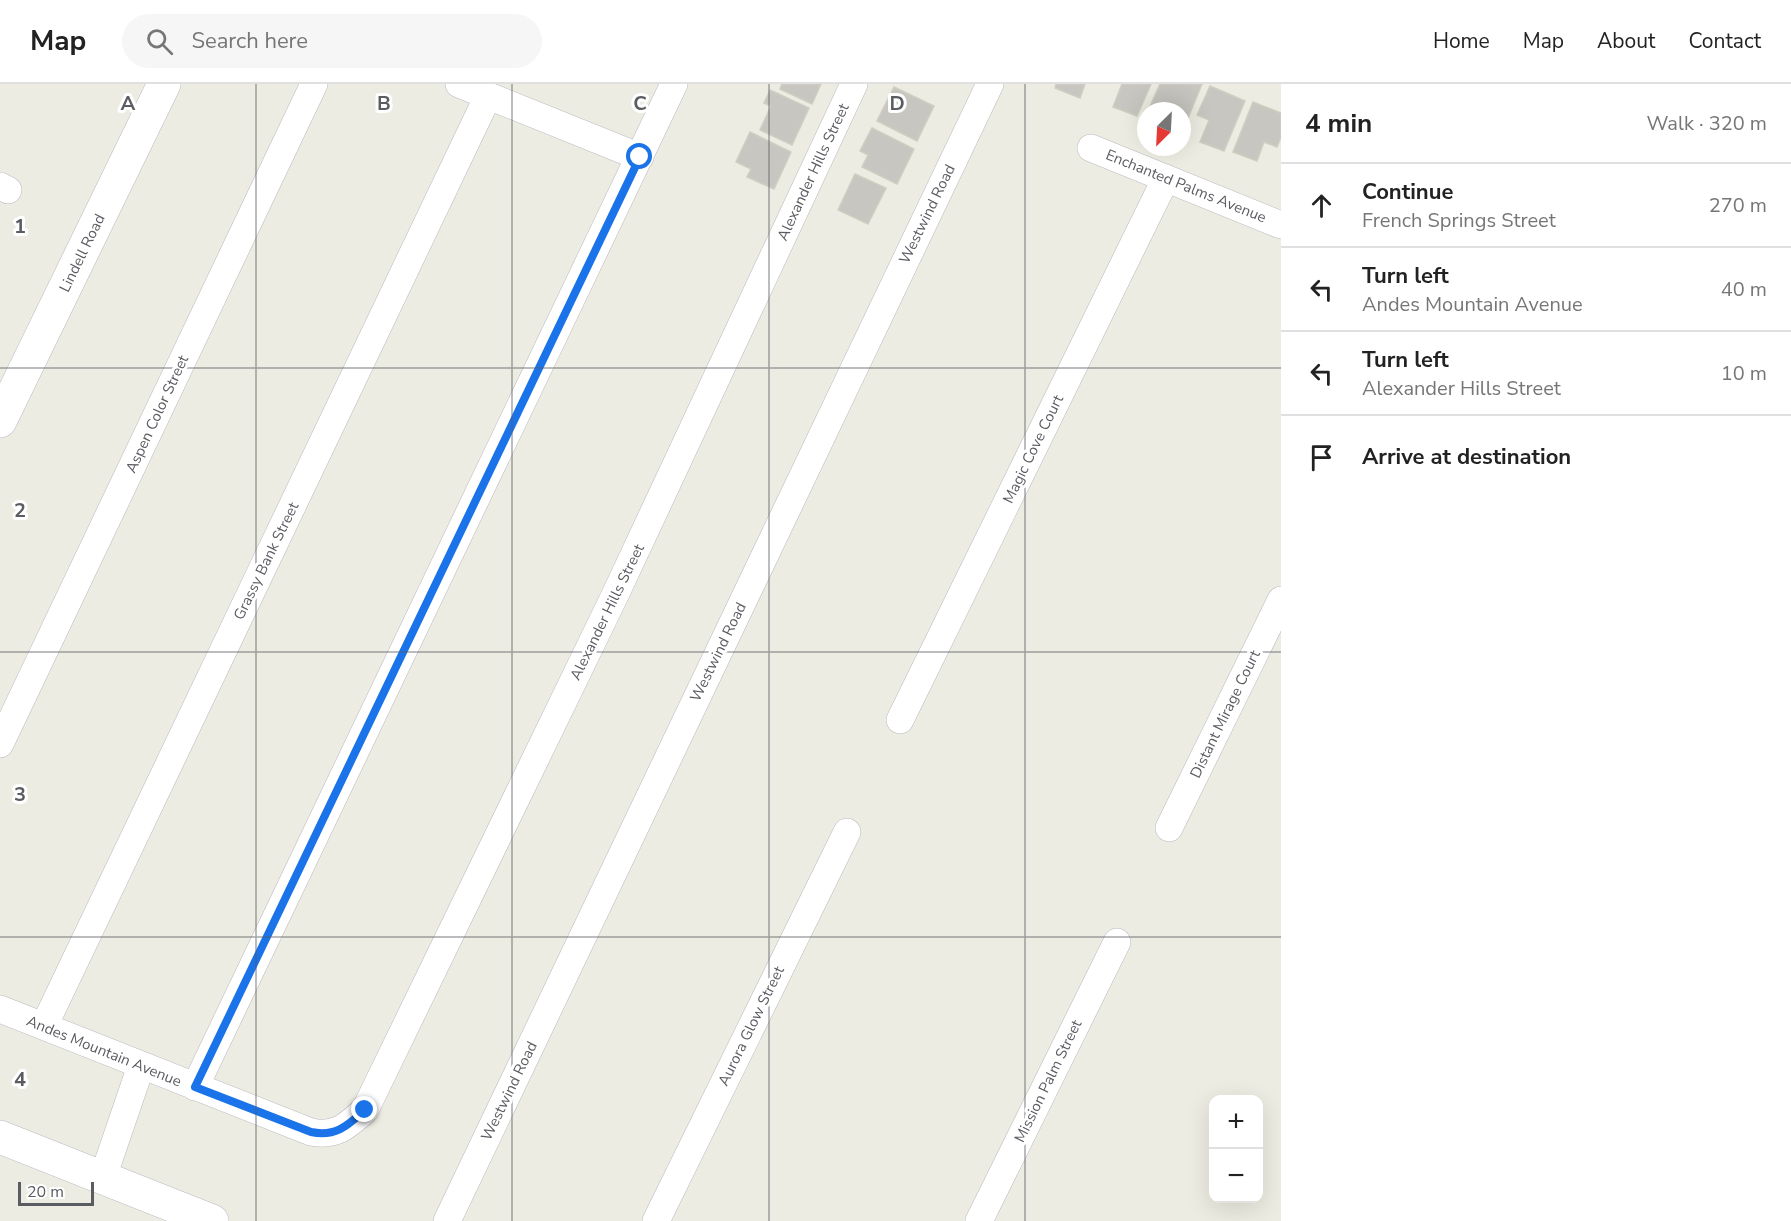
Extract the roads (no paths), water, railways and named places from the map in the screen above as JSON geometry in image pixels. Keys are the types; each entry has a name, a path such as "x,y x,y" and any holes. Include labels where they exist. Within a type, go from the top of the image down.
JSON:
{"street":[{"name":"Lindell Road","path":"0,422 164,84"},
{"name":"Aspen Color Street","path":"0,744 314,84"},
{"path":"459,84 640,157"},
{"path":"195,1087 674,84"},
{"name":"Alexander Hills Street","path":"343,1129 365,1110 616,593 854,84"},
{"name":"Westwind Road","path":"447,1221 990,84"},
{"name":"Grassy Bank Street","path":"44,1026 488,96"},
{"name":"Enchanted Palms Avenue","path":"1091,148 1281,225"},
{"name":"Magic Cove Court","path":"900,720 1166,178"},
{"name":"Distant Mirage Court","path":"1169,828 1281,600"},
{"name":"Aurora Glow Street","path":"656,1221 847,831"},
{"name":"Mission Palm Street","path":"979,1221 1117,942"},
{"name":"Andes Mountain Avenue","path":"0,1009 311,1132 324,1135 343,1129"},
{"path":"102,1177 141,1066"},
{"path":"0,1137 212,1221"}]}
